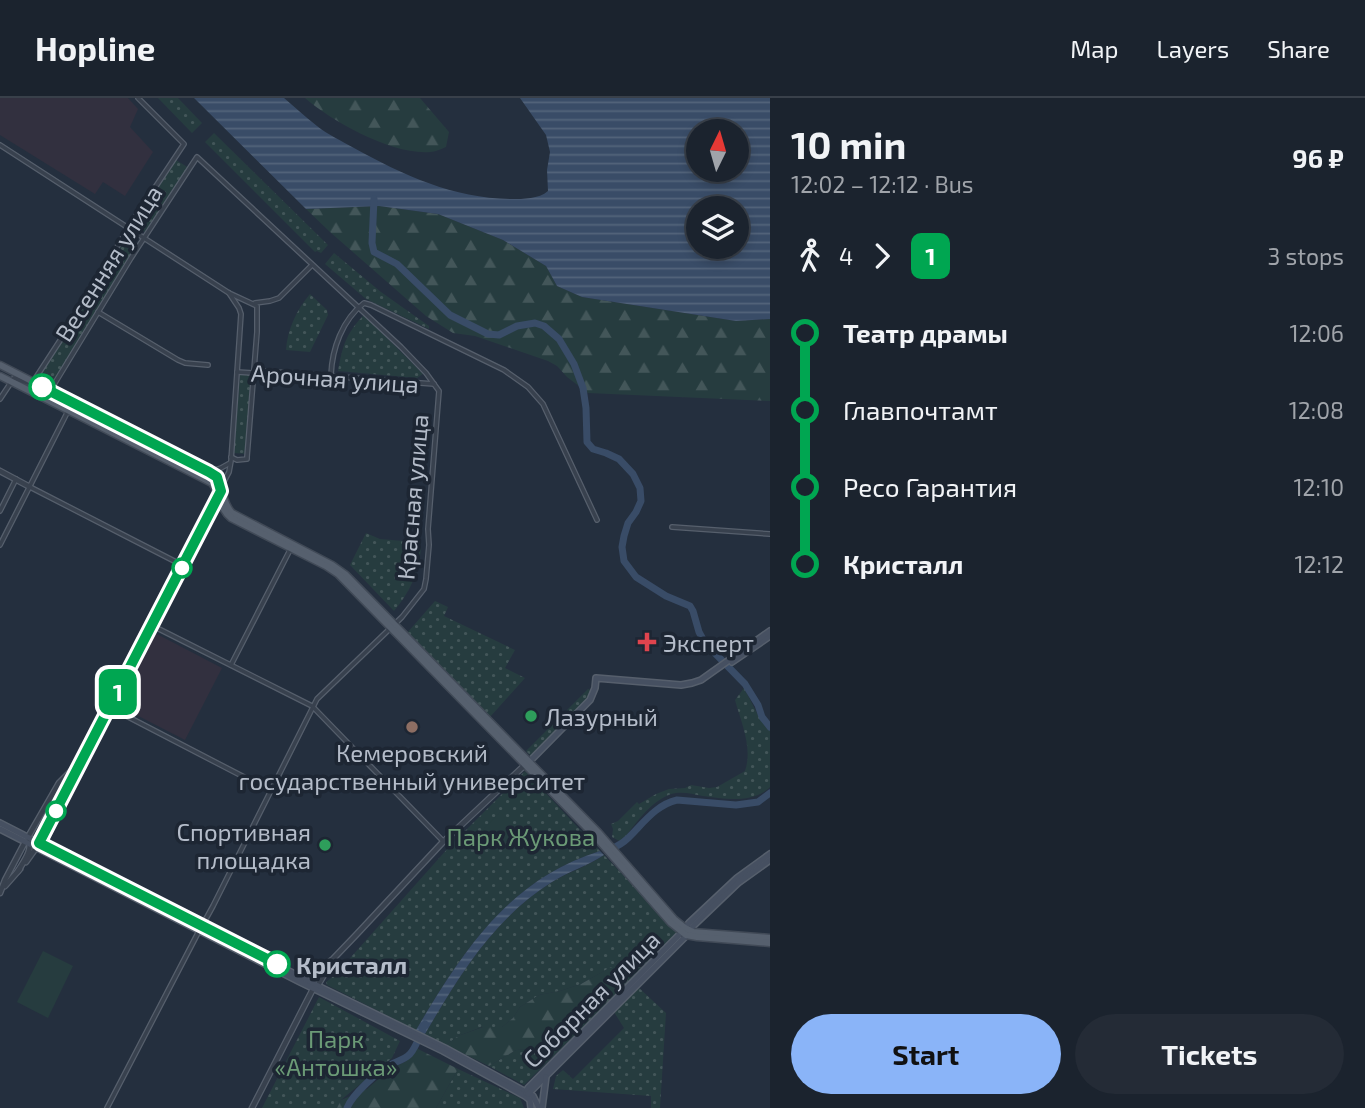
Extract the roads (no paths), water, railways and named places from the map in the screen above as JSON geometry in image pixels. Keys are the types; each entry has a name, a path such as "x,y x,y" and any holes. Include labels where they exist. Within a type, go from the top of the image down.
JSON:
{"main road":[{"path":"0,365 209,472 217,477 219,493"},
{"path":"0,376 212,483 232,513 339,569 596,833 686,931 697,937 770,941"},
{"path":"138,446 145,444 143,438"},
{"path":"156,456 155,449 160,447"},
{"path":"527,763 583,708 593,695 596,679 684,687 699,684 770,634"},
{"path":"0,823 32,843"},
{"path":"0,829 444,1049 527,1094"},
{"path":"686,931 743,873 770,854"},
{"path":"686,931 738,883 770,860"},
{"name":"Соборная улица","path":"527,1094 686,931"},
{"name":"Соборная улица","path":"527,1094 597,1017 686,931"},
{"name":"Соборная улица","path":"541,1108 546,1077"},
{"name":"Соборная улица","path":"527,1094 531,1108"},
{"name":"Соборная улица","path":"527,1094 536,1099 541,1108"}],"street":[{"name":"Весенняя улица","path":"33,382 129,227 184,145 138,98"},
{"path":"0,145 229,293 257,306 247,459 231,459 221,468 209,472"},
{"name":"Весенняя улица","path":"50,391 144,237 197,157 312,265"},
{"path":"150,625 229,472 241,314 245,304 279,298 312,265 401,347 434,384"},
{"path":"229,293 241,314"},
{"path":"331,375 332,356 340,334 364,303 504,370 528,387 542,404 597,520"},
{"path":"98,312 178,360 208,365"},
{"name":"Арочная улица","path":"237,372 331,375 434,384"},
{"path":"0,398 15,377 28,383 33,382"},
{"name":"Красная улица","path":"107,1108 213,906 312,706 393,626 421,594 426,584 439,391 434,384"},
{"path":"31,391 46,394 50,391"},
{"path":"0,545 68,411"},
{"path":"0,471 180,564"},
{"path":"0,511 16,480"},
{"path":"1,891 5,880 62,799 180,564 219,493"},
{"path":"672,527 770,534"},
{"path":"231,665 292,546"},
{"path":"150,625 312,706 443,841"},
{"path":"1,891 18,871 59,783 76,765 109,706"},
{"path":"109,706 271,790"},
{"path":"252,1108 326,964 443,841 527,763"},
{"path":"59,783 67,785 62,799"}],"water":[{"path":"194,98 284,98 326,132 410,176 470,195 526,199 548,191 550,152 546,135 520,98 770,98 770,319 736,321 582,297 557,286 546,266 503,240 438,214 379,206 306,209"},
{"path":"600,851 604,855 552,882 512,913 479,950 425,1034 416,1030 452,973 491,922 539,880"}],"waterway":[{"path":"374,199 374,252 397,264 450,315 488,334 499,335 517,326 535,323 544,326 559,339 574,364 583,388 587,442 593,449 619,459 633,474 640,488 641,501 624,536 624,561 636,577 666,596 690,606 705,643 745,684 770,727"},
{"path":"607,851 625,841 662,806 677,800 736,805 758,802 770,793"},
{"path":"347,1108 372,1078 410,1054 425,1024"}],"place":[{"name":"Эксперт","path":"647,642"},
{"name":"Лазурный","path":"531,716"},
{"name":"Кемеровский государственный университет","path":"412,727"},
{"name":"Спортивная площадка","path":"325,845"},
{"name":"Кристалл","path":"277,964"}],"park label":[{"name":"Парк Жукова","path":"521,836"},
{"name":"Парк «Антошка»","path":"336,1052"}]}
